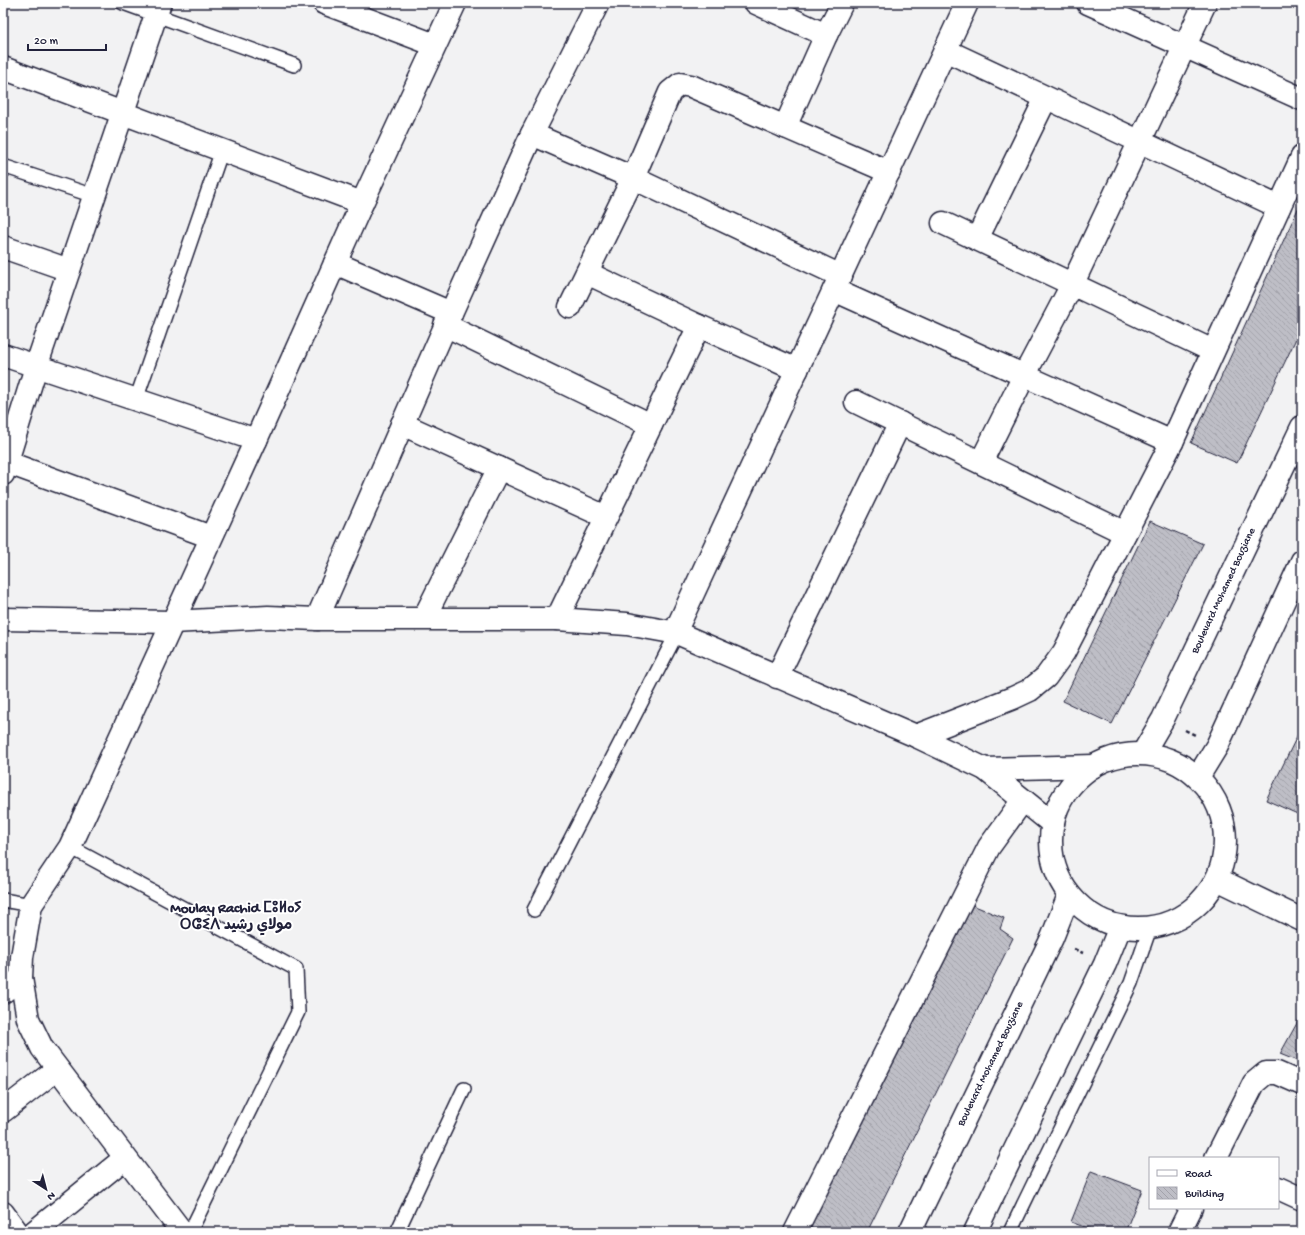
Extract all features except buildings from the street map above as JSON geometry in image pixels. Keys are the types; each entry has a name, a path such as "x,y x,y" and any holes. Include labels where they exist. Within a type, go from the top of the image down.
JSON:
{"street":[{"path":"324,3 435,45"},
{"path":"182,1232 42,1048 28,1019 21,978 22,957 31,905 70,847 256,440 362,202 455,3"},
{"path":"317,618 448,319 532,134 598,3"},
{"path":"756,3 826,35"},
{"path":"785,127 842,3"},
{"path":"677,633 681,621 967,3"},
{"path":"981,462 1073,283 1186,47 1205,3"},
{"path":"1093,4 1302,99"},
{"path":"158,9 36,367 4,466 211,537"},
{"path":"945,50 1279,207"},
{"path":"3,68 362,202"},
{"path":"570,308 633,178 670,92 680,84 691,86 888,172"},
{"path":"977,239 1046,98"},
{"path":"532,134 633,178 837,283 1024,376 1172,442"},
{"path":"916,736 1030,690 1046,677 1064,652 1172,442 1302,157"},
{"path":"943,223 1073,283 1213,351"},
{"path":"3,247 69,270"},
{"path":"335,263 448,319 651,425"},
{"path":"587,273 797,370"},
{"path":"557,619 699,326"},
{"path":"3,355 256,440"},
{"path":"856,402 1125,533"},
{"path":"777,677 900,423"},
{"path":"402,424 606,517"},
{"name":"Boulevard Mohamed Bouziane","path":"1143,753 1163,719 1302,427"},
{"path":"424,618 499,468"},
{"path":"1198,777 1217,746 1302,561"},
{"path":"3,619 172,622 268,617 557,619 628,624 677,633 916,736 985,769 1053,824"},
{"path":"1143,753 1173,760 1198,777 1217,801 1226,833 1223,863 1217,880 1210,891 1189,912 1150,928 1120,927 1091,915 1069,895 1054,866 1051,836 1058,806 1066,792 1087,770 1114,757 1143,753"},
{"path":"985,769 1094,766"},
{"path":"795,1232 989,847 1023,800"},
{"path":"1217,880 1302,920"},
{"name":"Boulevard Mohamed Bouziane","path":"910,1232 1052,938 1069,895"},
{"path":"975,1232 1105,964 1120,927"},
{"path":"3,992 21,978"},
{"path":"3,1111 57,1068"},
{"path":"1217,1157 1254,1083 1266,1073 1277,1073 1302,1084"},
{"path":"34,1232 125,1158"},
{"path":"1279,1188 1302,1199"},
{"path":"1179,1232 1190,1209"},
{"path":"3,1213 17,1232"}],"lane":[{"path":"124,3 158,9 294,65"},
{"path":"136,400 222,150"},
{"path":"3,166 94,196"},
{"path":"534,910 677,633"},
{"path":"70,847 296,968 298,1012 190,1232"},
{"path":"3,900 31,905"},
{"path":"1010,1232 1131,983 1150,928"},
{"path":"397,1232 464,1088"}],"path":[{"path":"1163,719 1217,746"},
{"path":"1052,938 1105,964"}],"district":[{"name":"Moulay Rachid ⵎⵓⵍⴰⵢ ⵔⵛⵉⴷ مولاي رشيد","path":"236,918"}]}
